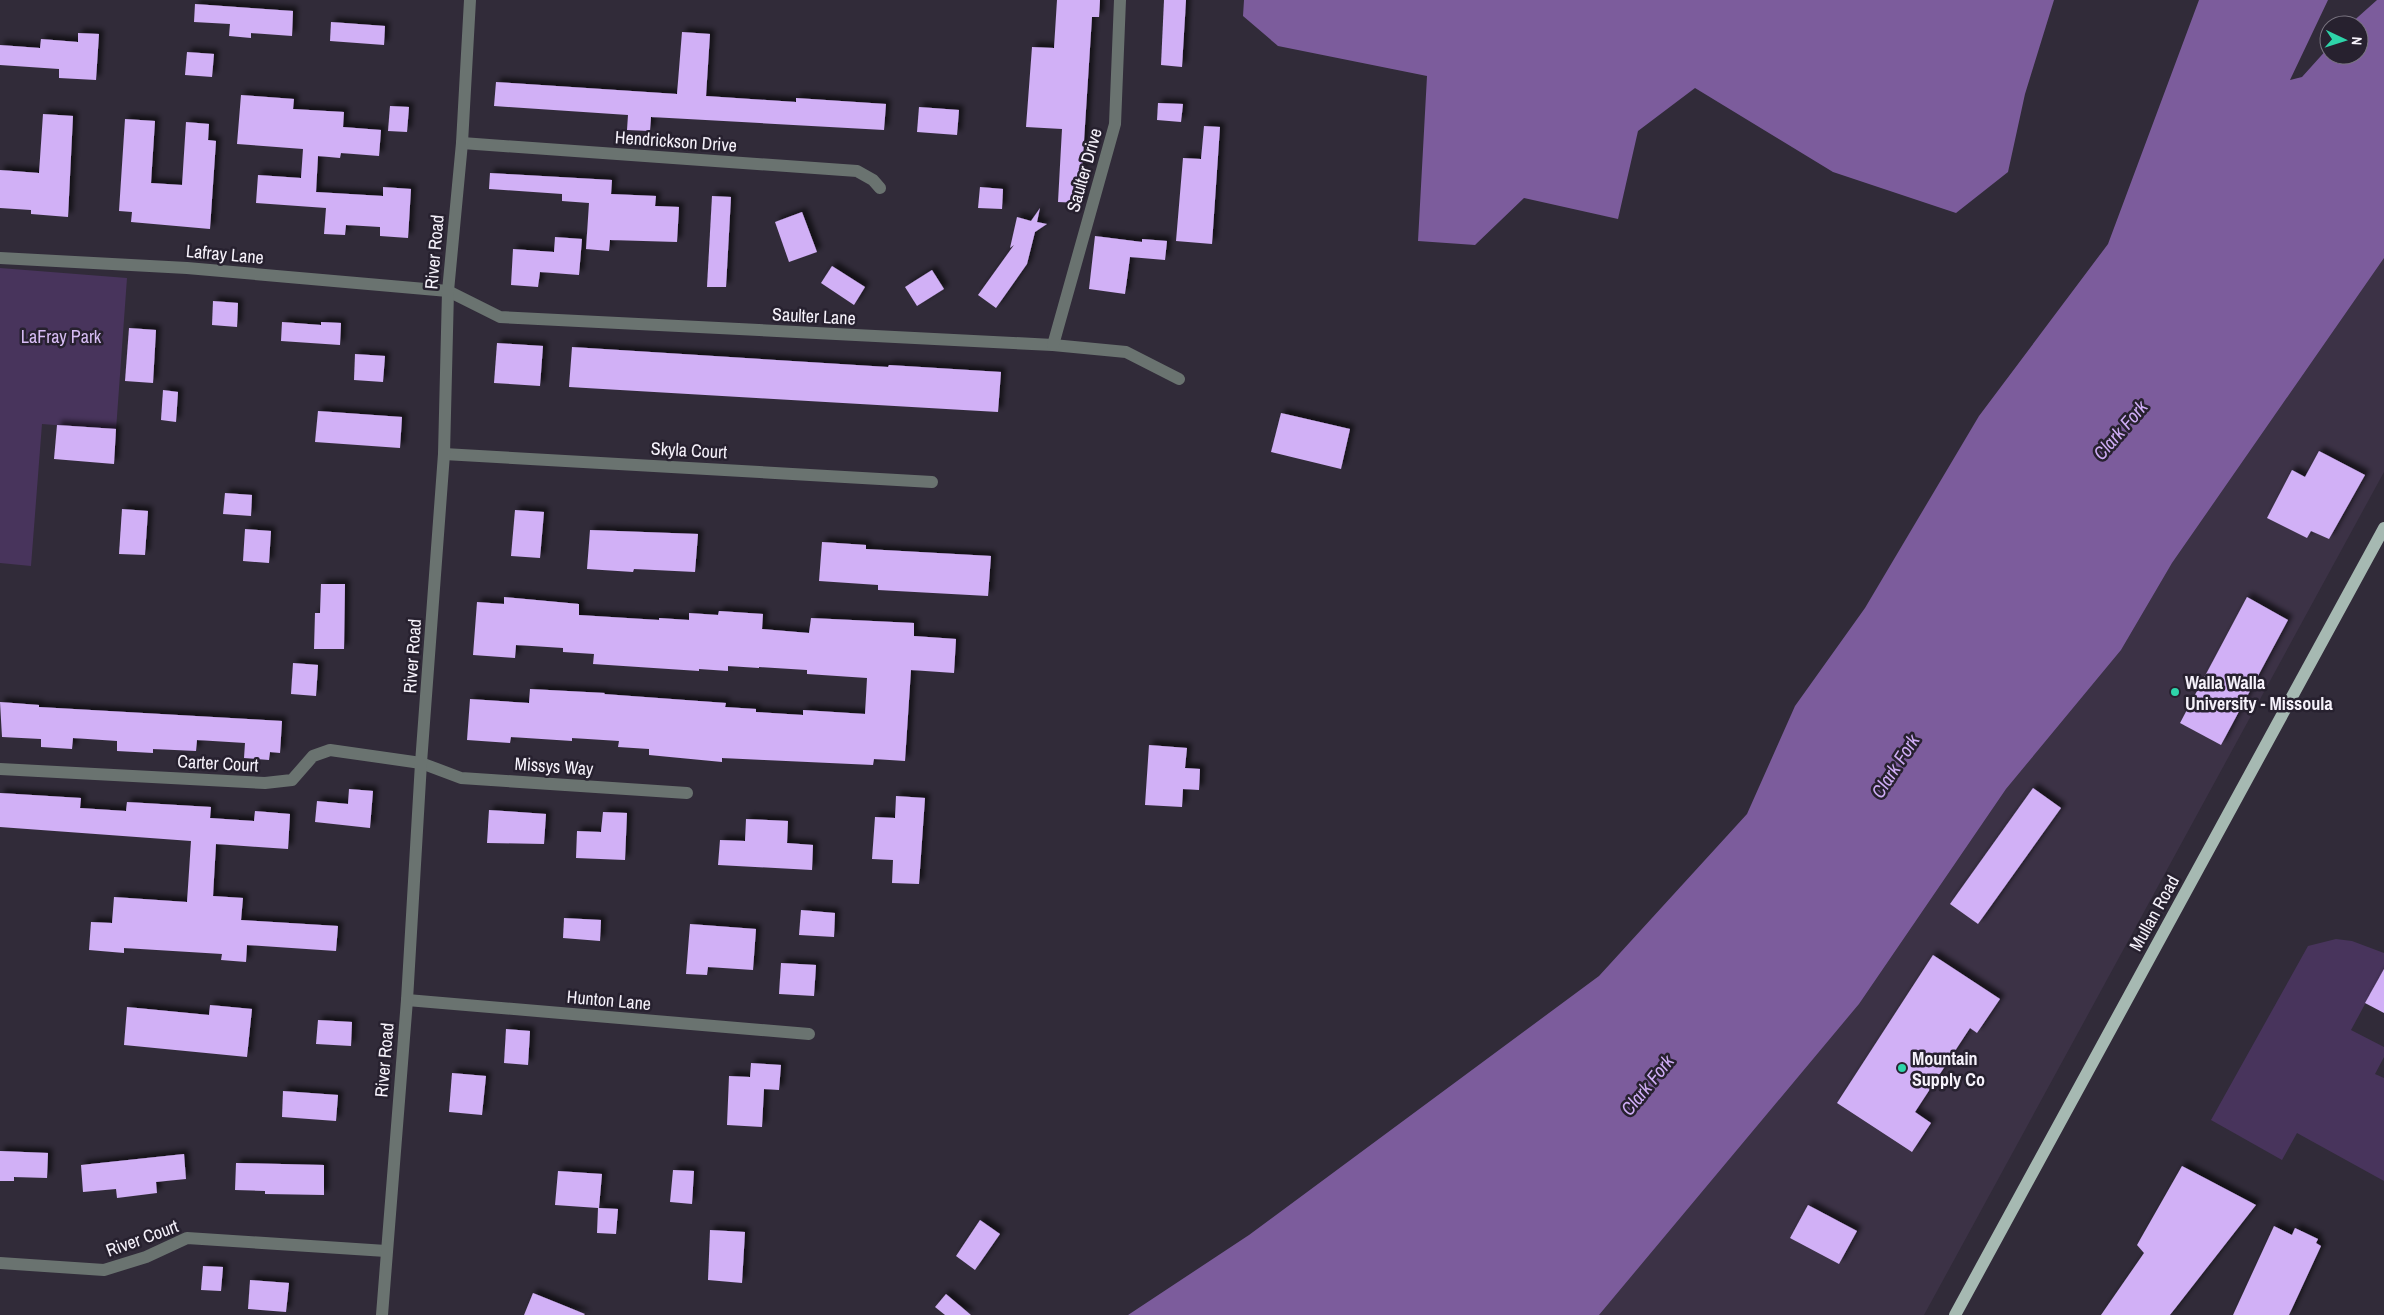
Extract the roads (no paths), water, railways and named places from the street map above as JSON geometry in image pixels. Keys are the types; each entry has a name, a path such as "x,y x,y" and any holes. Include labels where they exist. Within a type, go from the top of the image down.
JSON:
{"main road":[{"name":"Mullan Road","path":"1955,1315 2384,528"}],"street":[{"name":"River Road","path":"382,1315 407,1000 421,763 444,454 448,291 462,143 470,0"},
{"name":"Saulter Drive","path":"1052,345 1115,124 1120,0"},
{"name":"Hendrickson Drive","path":"462,143 857,171 873,180 880,188"},
{"name":"Lafray Lane","path":"0,258 187,268 448,291"},
{"name":"Saulter Lane","path":"448,291 500,317 1052,345 1126,352 1179,379"},
{"name":"Skyla Court","path":"444,454 932,482"},
{"name":"Carter Court","path":"0,769 265,783 292,780 313,756 330,750 421,763"},
{"name":"Missys Way","path":"421,763 461,778 687,793"},
{"name":"Hunton Lane","path":"407,1000 809,1034"},
{"name":"River Court","path":"0,1263 104,1270 146,1257 187,1238 386,1251"}],"water":[{"path":"1244,0 2054,0 2025,94 2008,172 1956,213 1833,172 1695,88 1638,131 1618,219 1524,198 1475,245 1418,241 1427,76 1278,46 1243,16"},
{"name":"Clark Fork","path":"2199,0 2328,0 2321,15 2319,15 2319,19 2290,80 2302,77 2319,58 2319,65 2369,65 2369,15 2360,15 2377,0 2384,0 2384,258 2172,563 2121,650 2006,789 1859,1004 1599,1315 1128,1315 1249,1235 1599,976 1747,814 1795,706 1865,608 1979,416 2108,244"}],"place":[{"name":"Walla Walla University - Missoula","path":"2175,692"},
{"name":"Mountain Supply Co","path":"1902,1068"}],"park label":[{"name":"LaFray Park","path":"61,336"}]}
